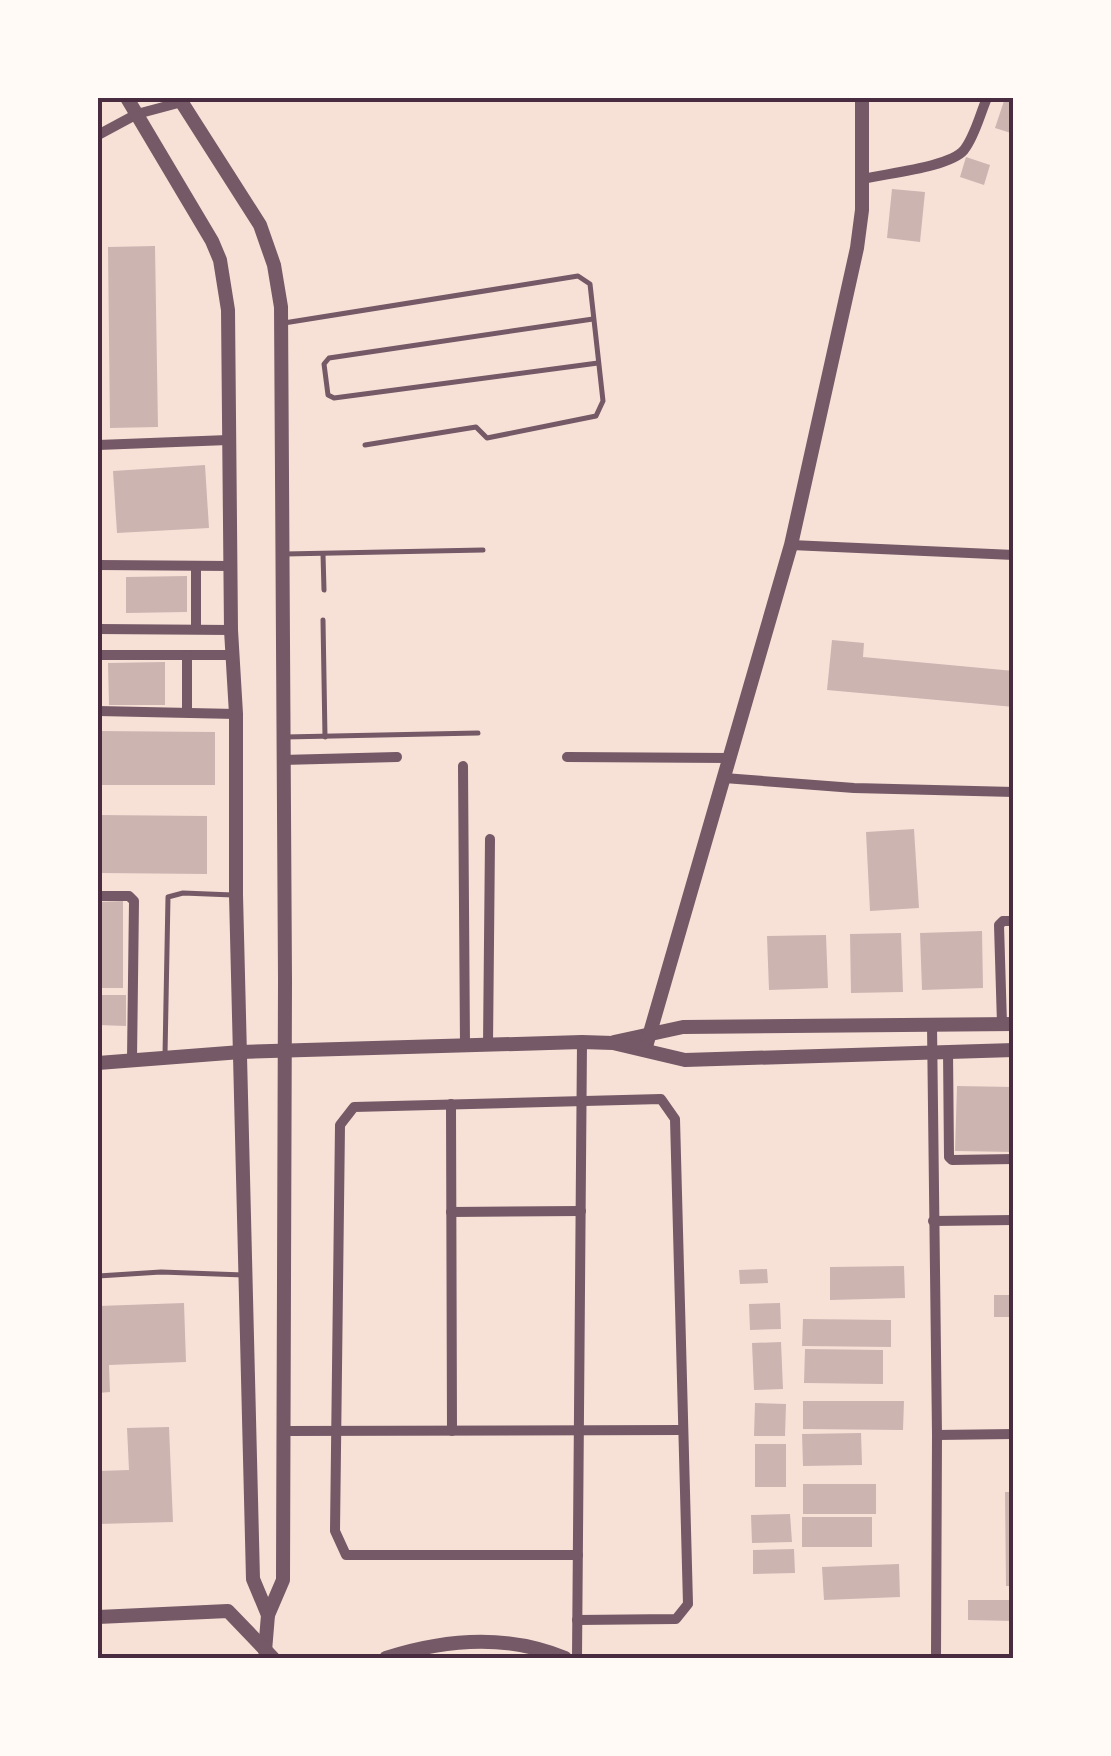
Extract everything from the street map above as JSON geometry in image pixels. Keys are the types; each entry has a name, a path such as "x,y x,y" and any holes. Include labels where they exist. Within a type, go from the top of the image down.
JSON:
{"street":[{"path":"127,98 220,260 229,325 236,895 253,1578 268,1615 269,1655"},
{"path":"645,1050 791,544 857,248 863,179 862,98"},
{"path":"863,179 906,168 935,166 954,158 968,144 986,98"},
{"path":"98,135 137,114 181,100 260,225 274,265 282,323 283,1580 268,1615"},
{"path":"98,445 228,440"},
{"path":"791,544 1014,555"},
{"path":"98,565 230,566"},
{"path":"196,566 196,629"},
{"path":"98,629 232,630"},
{"path":"98,655 233,654"},
{"path":"187,655 187,711"},
{"path":"98,711 236,714"},
{"path":"567,756 729,758"},
{"path":"282,760 398,757"},
{"path":"463,766 464,1046"},
{"path":"724,778 838,787 1014,792"},
{"path":"488,1045 490,840"},
{"path":"98,896 129,896 134,901 132,1060"},
{"path":"613,1042 684,1027 1008,1024 1000,925 1003,921 1014,921"},
{"path":"932,1025 940,1052 949,1157 1014,1159"},
{"path":"577,1658 582,1042"},
{"path":"98,1063 240,1052 582,1042 613,1042 685,1060 1014,1050"},
{"path":"936,1658 933,1221 940,1052"},
{"path":"577,1620 676,1620 688,1604 675,1119 661,1099 354,1107 340,1125 335,1532 346,1555 578,1555"},
{"path":"450,1104 452,1430"},
{"path":"451,1212 581,1211"},
{"path":"933,1221 1014,1220"},
{"path":"283,1430 684,1430"},
{"path":"937,1435 1014,1434"},
{"path":"98,1617 228,1610 269,1655"},
{"path":"386,1658 436,1645 494,1641 526,1644 565,1658"}],"lane":[{"path":"282,323 578,276 590,284 602,400 596,416 487,438 476,427 365,445"},
{"path":"594,319 329,358 324,364 328,395 334,398 598,363"},
{"path":"282,554 483,550"},
{"path":"323,554 324,590"},
{"path":"323,620 324,737"},
{"path":"282,737 478,733"},
{"path":"165,1058 168,897 236,895"},
{"path":"98,1276 161,1272 246,1275"}],"building":[{"path":"1005,98 1014,98 1014,134 995,128"},
{"path":"966,157 990,165 984,185 960,177"},
{"path":"892,189 925,192 920,242 887,238"},
{"path":"155,246 158,427 110,428 108,247"},
{"path":"205,465 209,528 117,533 113,471"},
{"path":"187,576 187,612 126,613 126,577"},
{"path":"832,640 864,643 863,657 1014,671 1014,707 827,690"},
{"path":"165,662 165,705 109,705 108,663"},
{"path":"98,731 215,732 215,785 98,785"},
{"path":"98,815 207,816 207,874 98,873"},
{"path":"914,829 919,908 870,911 866,832"},
{"path":"123,901 123,988 98,988 98,902"},
{"path":"982,931 983,988 922,990 920,933"},
{"path":"901,933 903,992 851,993 850,934"},
{"path":"826,935 828,988 769,990 767,936"},
{"path":"98,995 126,995 126,1026 98,1025"},
{"path":"957,1086 1014,1087 1014,1152 955,1151"},
{"path":"904,1266 905,1298 830,1300 830,1267"},
{"path":"767,1269 768,1283 740,1284 739,1270"},
{"path":"994,1295 1014,1295 1014,1317 994,1317"},
{"path":"184,1303 186,1362 109,1365 110,1392 98,1393 98,1306"},
{"path":"780,1303 781,1329 750,1330 749,1304"},
{"path":"803,1319 891,1320 891,1347 802,1346"},
{"path":"781,1342 783,1389 754,1390 752,1343"},
{"path":"805,1349 883,1350 883,1384 804,1383"},
{"path":"803,1401 904,1401 903,1430 803,1429"},
{"path":"755,1403 786,1404 785,1436 754,1436"},
{"path":"169,1427 173,1522 98,1524 98,1471 129,1470 127,1428"},
{"path":"861,1433 862,1465 803,1466 802,1434"},
{"path":"755,1444 786,1444 786,1487 755,1487"},
{"path":"803,1484 876,1484 876,1514 803,1514"},
{"path":"1005,1492 1014,1492 1014,1586 1006,1586"},
{"path":"790,1514 792,1542 752,1543 751,1515"},
{"path":"802,1517 872,1517 872,1547 802,1547"},
{"path":"794,1549 795,1573 753,1574 753,1550"},
{"path":"899,1564 900,1597 824,1600 822,1567"},
{"path":"968,1600 1014,1600 1014,1621 968,1620"}]}
